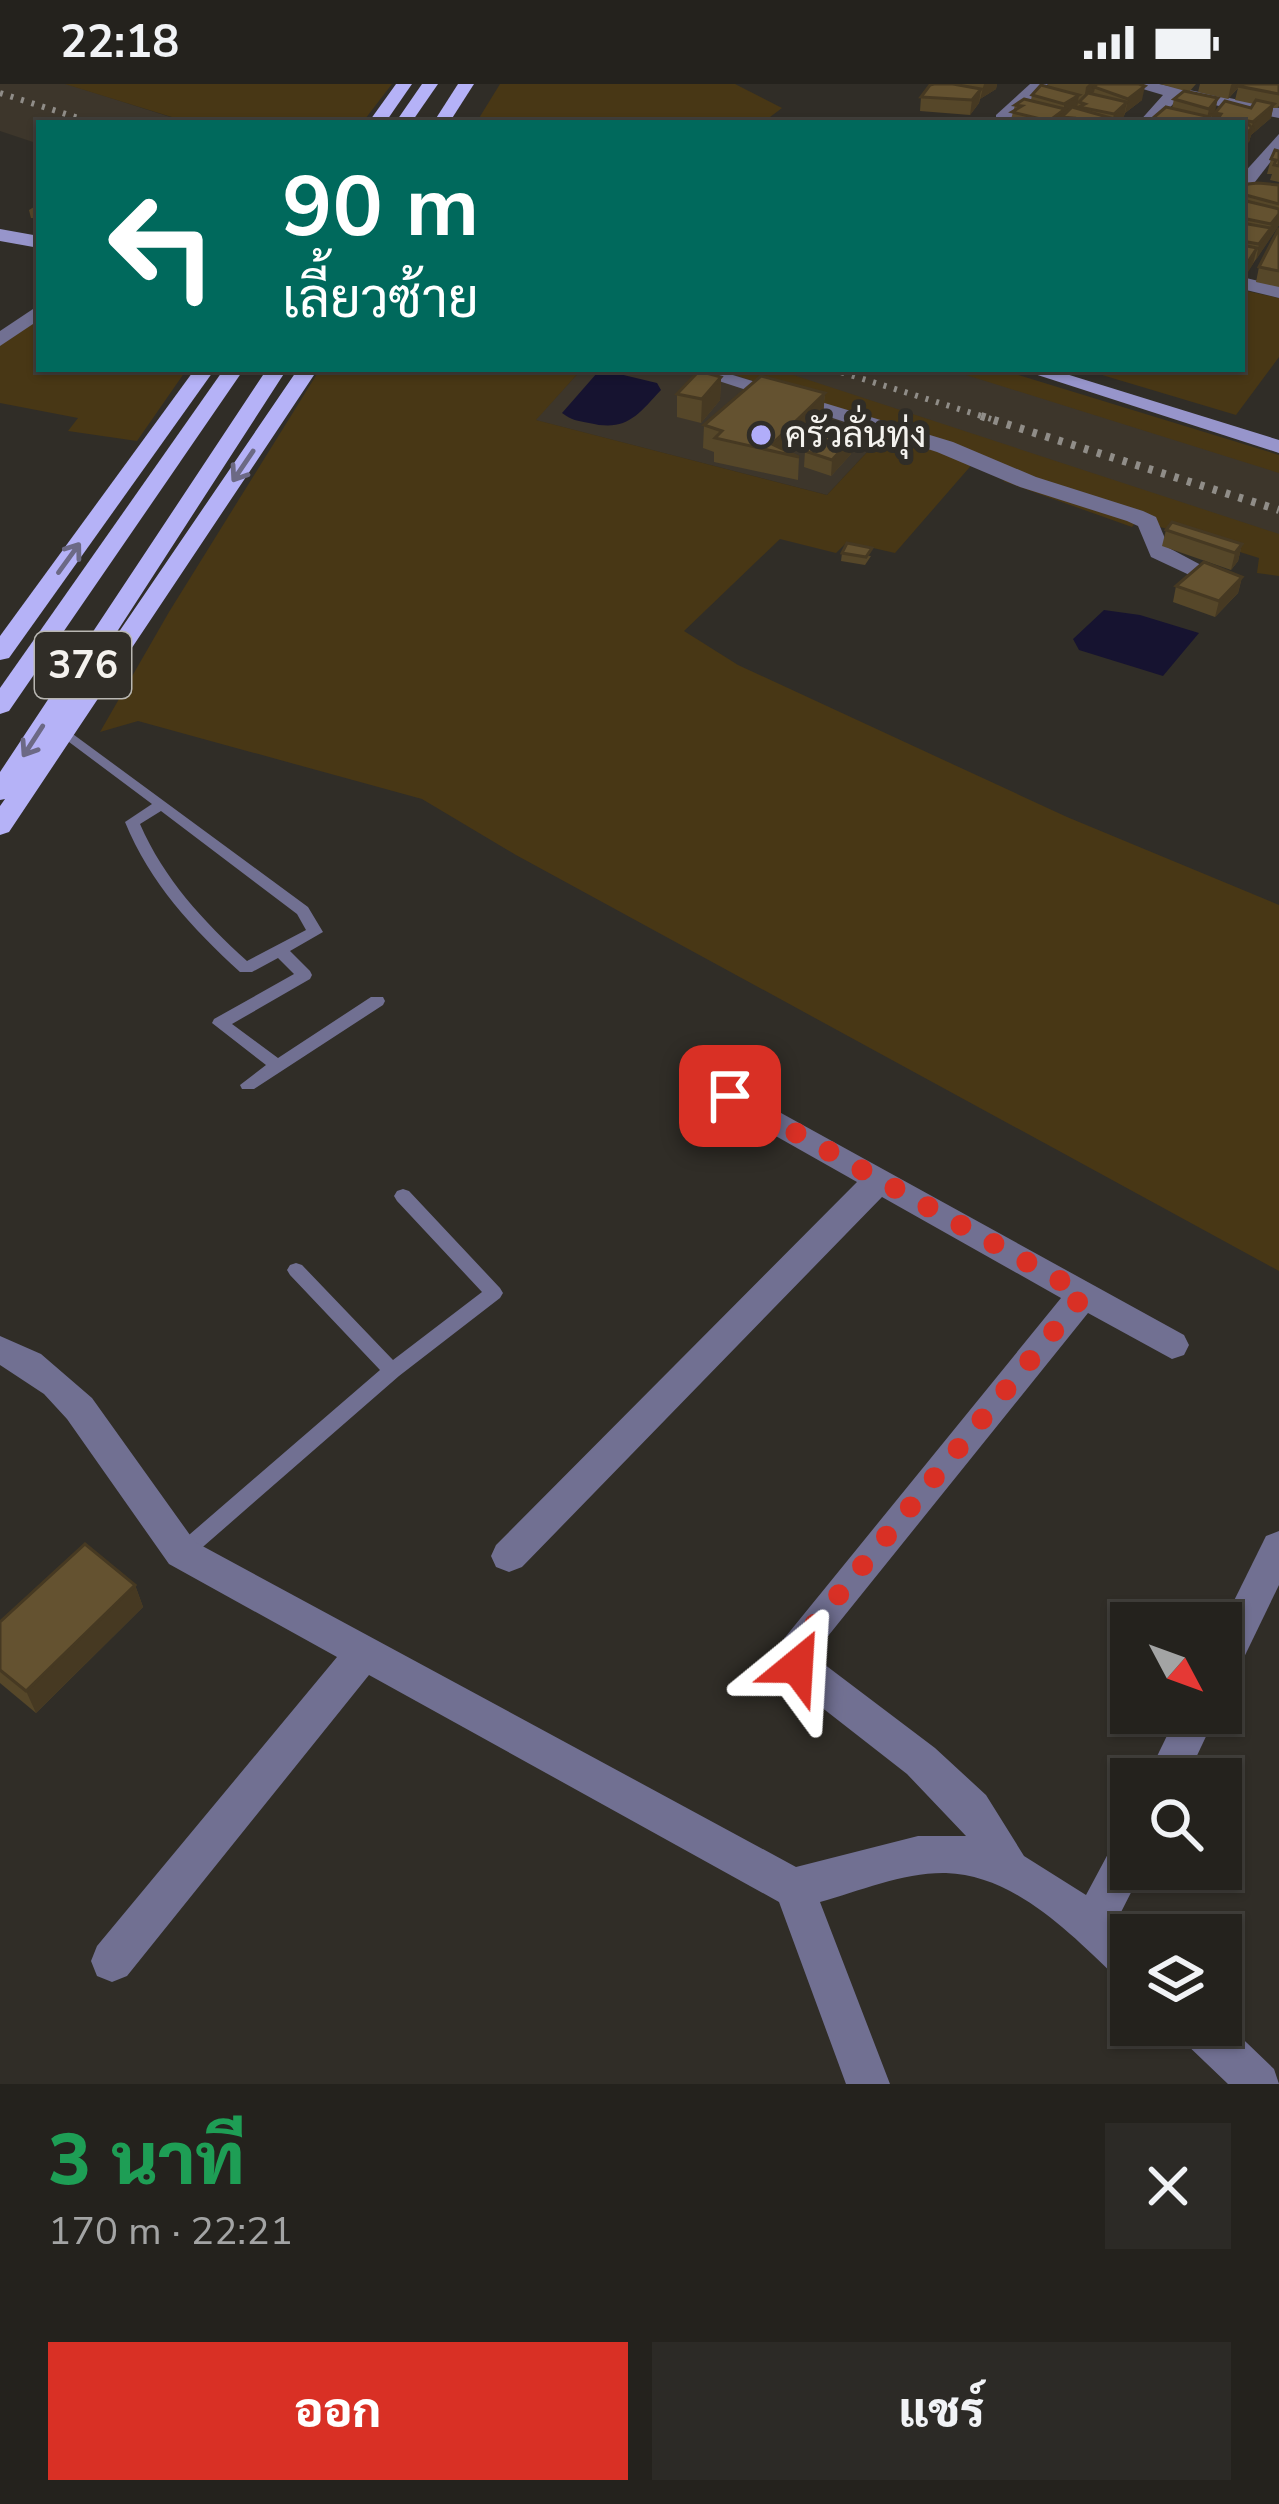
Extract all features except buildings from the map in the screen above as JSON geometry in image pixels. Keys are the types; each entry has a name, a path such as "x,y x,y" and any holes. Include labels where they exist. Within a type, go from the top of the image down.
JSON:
{"main road":[{"path":"378,120 404,84"},
{"path":"406,120 430,84"},
{"path":"443,120 466,84"},
{"path":"465,120 488,84"},
{"path":"0,652 203,372"},
{"name":"376","path":"0,706 232,372"},
{"name":"376","path":"0,792 275,372"},
{"path":"0,826 306,372"}],"street":[{"path":"1002,119 1040,84"},
{"path":"1134,84 1279,113"},
{"path":"1148,120 1175,92"},
{"path":"1246,182 1279,139"},
{"path":"1246,182 1279,184"},
{"path":"0,235 36,241"},
{"path":"1245,284 1279,292"},
{"path":"0,340 36,313"},
{"path":"702,372 945,447 1028,482 1135,516 1148,522 1160,552 1206,574"},
{"path":"1039,372 1279,447"},
{"path":"730,1096 1172,1345"},
{"path":"508,1556 880,1180"},
{"path":"1009,1868 972,1809 921,1761 797,1666 797,1646 1084,1294"},
{"path":"0,1350 29,1360 75,1399 142,1503 182,1553 794,1888 868,2084"},
{"path":"1242,1623 1279,1547"},
{"path":"112,1961 364,1653"},
{"path":"794,1888 946,1852 1009,1868 1110,1943"},
{"path":"1091,1925 1110,1890"},
{"path":"1219,2046 1259,2084"}],"lane":[{"path":"66,733 303,911 314,932 246,968 194,922 139,840 132,822 161,805"},
{"path":"278,1066 220,1023 304,975 280,950"},
{"path":"248,1085 377,1001"},
{"path":"182,1553 392,1371 494,1293 403,1196"},
{"path":"296,1270 392,1371"}],"shaded area":[{"path":"0,84 67,84 180,120 36,120 36,143 0,131"},
{"path":"65,84 392,84 364,120 181,120"},
{"path":"500,84 735,84 782,108 766,120 478,120"},
{"path":"1245,291 1279,298 1279,357 1236,415 1092,372 1245,372"},
{"path":"36,320 36,372 185,372 137,441 68,431 78,418 0,403 0,344"},
{"path":"318,372 579,372 536,420 827,495 884,434 975,461 895,553 847,542 836,553 780,539 684,631 738,665 1067,817 1279,905 1279,1271 516,855 422,799 138,721 100,732"},
{"path":"579,372 970,372 1279,470 1279,557 884,434 827,495 535,420"},
{"path":"727,372 784,372 1279,534 1279,576 1257,573 1259,558 1138,520 1132,527 1003,481 1017,470"},
{"path":"957,372 1009,372 1279,455 1279,473"},
{"path":"597,373 657,383 661,390 622,423 602,425 562,413"},
{"path":"1104,610 1140,615 1199,633 1163,676 1079,650 1073,639"}],"railway":[{"path":"0,93 85,120"},
{"path":"841,372 991,419"},
{"path":"981,416 1279,510"}],"place":[{"name":"ครัวลั่นทุ่ง","path":"761,435"}],"route":[{"path":"730,1096 1084,1294 797,1646 797,1666"}]}
